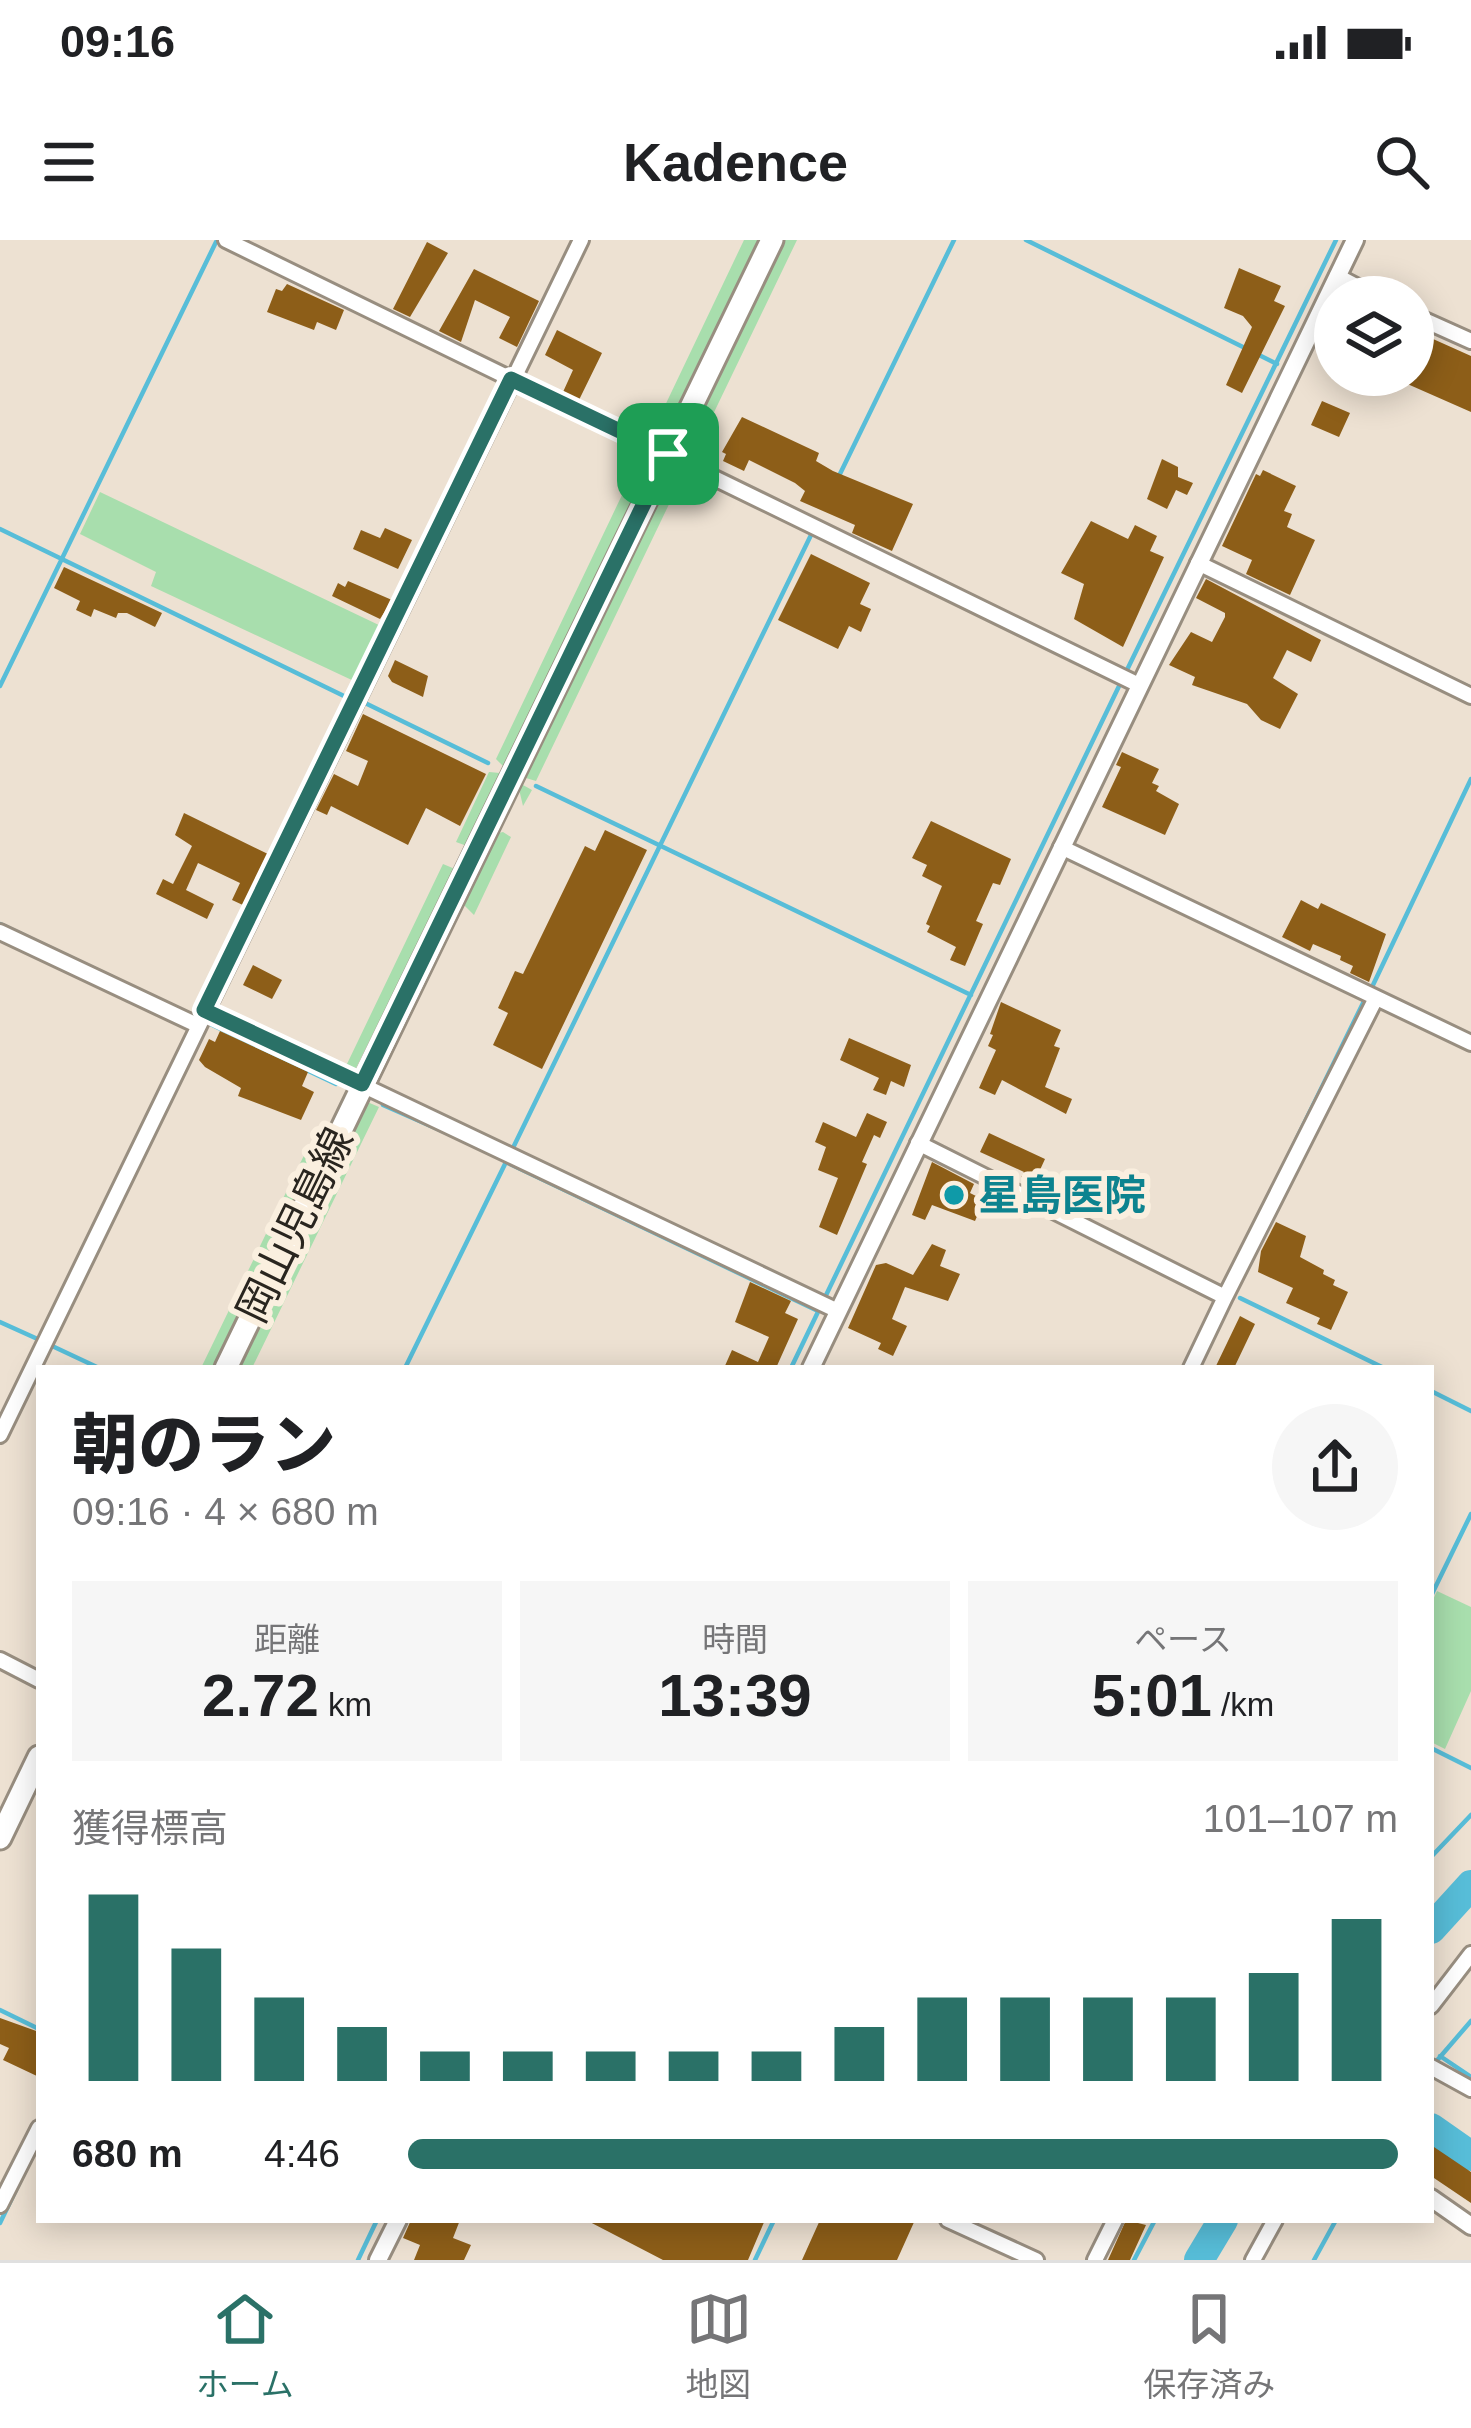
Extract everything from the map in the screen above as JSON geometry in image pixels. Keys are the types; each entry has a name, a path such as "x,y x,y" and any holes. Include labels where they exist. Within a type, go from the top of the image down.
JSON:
{"main road":[{"name":"岡山児島線","path":"227,1365 772,240"},
{"path":"0,1838 36,1762"}],"street":[{"path":"226,240 1129,680"},
{"path":"0,1435 581,240"},
{"path":"1337,276 1355,240"},
{"path":"812,1365 828,1306 918,1143 1061,847 1129,680 1198,563 1314,323"},
{"path":"1434,325 1471,341"},
{"path":"1198,563 1471,696"},
{"path":"1061,847 1373,992 1376,1000 1471,1043"},
{"path":"0,932 197,1025"},
{"path":"1192,1365 1376,1000"},
{"path":"204,1010 828,1306"},
{"path":"918,1143 1225,1297"},
{"path":"0,1660 36,1678"},
{"path":"1434,2002 1471,1954"},
{"path":"1434,2068 1471,2089"},
{"path":"0,2205 36,2134"},
{"path":"1434,2200 1471,2226"},
{"path":"378,2260 396,2223"},
{"path":"956,2223 1036,2260"},
{"path":"1095,2260 1114,2223"},
{"path":"1253,2260 1274,2223"}],"green space":[{"path":"744,240 759,240 667,431 650,437"},
{"path":"781,240 797,240 692,458 682,450"},
{"path":"643,451 653,460 467,846 456,842 489,772 500,773 503,766 496,759"},
{"path":"674,465 685,471 536,781 526,778 523,785 532,790 523,806 518,785"},
{"path":"100,492 383,627 356,682 151,586 156,572 80,534"},
{"path":"494,834 511,837 474,915 462,903"},
{"path":"443,864 455,869 355,1070 346,1066"},
{"path":"365,1101 379,1107 253,1365 240,1365"},
{"path":"309,1145 320,1151 216,1365 202,1365"},
{"path":"1437,1591 1471,1607 1471,1691 1445,1749 1434,1744"}],"building":[{"path":"427,242 448,253 410,317 393,309"},
{"path":"1239,268 1281,286 1274,301 1285,306 1242,393 1226,385 1252,327 1243,316 1224,308"},
{"path":"474,269 539,301 517,347 499,338 510,317 475,300 461,342 439,331"},
{"path":"287,284 344,310 336,330 317,322 314,330 267,312 276,289 282,291"},
{"path":"557,330 602,353 579,400 563,392 573,370 545,355"},
{"path":"1434,339 1471,356 1471,412 1434,396"},
{"path":"1322,401 1350,413 1339,437 1311,425"},
{"path":"742,417 819,453 816,461 833,471 913,504 892,551 852,533 855,525 800,501 805,491 795,483 749,460 744,471 723,461 726,454 722,452"},
{"path":"1162,459 1178,467 1178,477 1193,483 1187,495 1176,490 1167,509 1147,499"},
{"path":"1263,470 1296,486 1284,511 1292,514 1287,527 1315,540 1290,595 1246,574 1252,560 1222,546 1256,474 1260,476"},
{"path":"1091,521 1128,539 1135,525 1157,536 1150,551 1164,557 1123,647 1074,619 1084,584 1061,573"},
{"path":"385,528 412,540 398,569 353,549 361,530 380,538"},
{"path":"811,554 870,583 860,604 871,609 861,632 849,626 838,649 778,620"},
{"path":"64,567 162,613 155,627 127,613 118,613 116,618 94,609 91,617 76,610 80,601 54,588"},
{"path":"1206,579 1321,640 1311,662 1287,650 1273,678 1298,694 1280,729 1261,720 1247,704 1192,685 1195,677 1169,665 1191,632 1212,642 1225,617 1196,598"},
{"path":"348,581 392,600 380,619 332,596 338,583 345,587"},
{"path":"395,660 428,676 423,697 392,682 388,676"},
{"path":"363,714 486,774 460,826 426,808 408,845 331,806 327,815 316,810 334,774 358,786 368,761 346,751"},
{"path":"1122,752 1159,769 1152,783 1159,786 1156,791 1179,804 1165,835 1102,807 1121,767 1116,765"},
{"path":"184,813 270,855 245,906 232,900 240,883 198,863 186,890 214,904 207,919 156,894 163,879 173,884 192,846 175,835"},
{"path":"931,821 1011,859 1000,885 993,883 976,921 983,924 965,966 950,960 956,947 927,932 942,886 922,876 927,865 912,858"},
{"path":"605,830 647,850 542,1069 493,1045 508,1013 498,1008 515,971 523,974 585,846 595,851"},
{"path":"1301,900 1318,909 1321,903 1386,934 1369,982 1350,973 1353,966 1340,960 1341,956 1313,944 1310,951 1282,937"},
{"path":"253,965 282,980 272,999 243,985"},
{"path":"1001,1002 1061,1030 1054,1046 1060,1048 1045,1087 1072,1099 1066,1114 1002,1080 995,1095 979,1088 996,1050 988,1046"},
{"path":"220,1031 308,1072 302,1086 314,1092 301,1120 238,1096 241,1088 205,1067 199,1060 209,1039 215,1042"},
{"path":"849,1038 911,1065 904,1087 891,1081 886,1095 873,1090 879,1078 840,1060"},
{"path":"867,1113 887,1122 880,1138 874,1135 862,1162 867,1164 837,1235 819,1227 838,1178 818,1170 826,1147 815,1142 823,1122 856,1137"},
{"path":"989,1133 1045,1159 1034,1183 1021,1177 1024,1172 980,1152"},
{"name":"星島医院","path":"932,1162 974,1184 970,1193 984,1200 975,1221 932,1205 925,1220 912,1215"},
{"path":"1276,1222 1306,1236 1300,1257 1324,1270 1323,1274 1335,1280 1333,1285 1348,1292 1331,1330 1317,1324 1320,1318 1286,1303 1293,1288 1258,1272 1261,1251"},
{"path":"932,1244 946,1250 940,1266 960,1274 948,1301 905,1287 892,1319 907,1326 893,1356 878,1349 881,1343 848,1328 876,1265 886,1263 913,1275"},
{"path":"750,1282 791,1301 785,1313 798,1319 777,1365 725,1365 732,1350 758,1362 769,1337 735,1322"},
{"path":"1240,1316 1255,1324 1235,1365 1216,1365"},
{"path":"0,2018 36,2031 36,2076 3,2060 9,2048 0,2044"},
{"path":"1434,2147 1471,2172 1471,2203 1434,2178"},
{"path":"410,2223 459,2223 453,2238 471,2245 464,2260 414,2260 420,2245 403,2238"},
{"path":"592,2223 764,2223 748,2260 663,2260"},
{"path":"819,2223 914,2223 897,2260 802,2260"},
{"path":"1125,2223 1146,2225 1130,2260 1108,2260"}],"waterway":[{"path":"838,478 954,240"},
{"path":"1026,240 1247,349"},
{"path":"1126,672 1336,240"},
{"path":"0,686 216,242"},
{"path":"1257,354 1277,364"},
{"path":"0,529 346,697"},
{"path":"511,1152 811,535"},
{"path":"1358,634 1471,688"},
{"path":"792,1365 1121,682"},
{"path":"363,702 488,763"},
{"path":"1373,985 1471,779"},
{"path":"536,786 971,995"},
{"path":"0,924 114,978"},
{"path":"1275,1183 1365,999"},
{"path":"206,1022 336,1084"},
{"path":"383,1105 508,1160"},
{"path":"406,1365 506,1162 818,1311"},
{"path":"1240,1298 1378,1365"},
{"path":"0,1322 42,1341"},
{"path":"50,1345 93,1365"},
{"path":"1434,1392 1471,1411"},
{"path":"1434,1590 1471,1514"},
{"path":"1434,1750 1471,1768"},
{"path":"1434,1854 1471,1815"},
{"path":"1434,1926 1471,1885"},
{"path":"0,2010 36,2028"},
{"path":"1434,2064 1471,2021"},
{"path":"1440,2056 1471,2077"},
{"path":"1434,2130 1471,2156"},
{"path":"0,2223 24,2173"},
{"path":"358,2260 376,2223"},
{"path":"755,2260 773,2223"},
{"path":"1134,2260 1153,2223"},
{"path":"1199,2260 1221,2223"},
{"path":"1314,2260 1334,2223"}],"place":[{"name":"星島医院","path":"954,1195"}],"route":[{"path":"511,379 668,454 362,1084 204,1010 511,379"}]}
